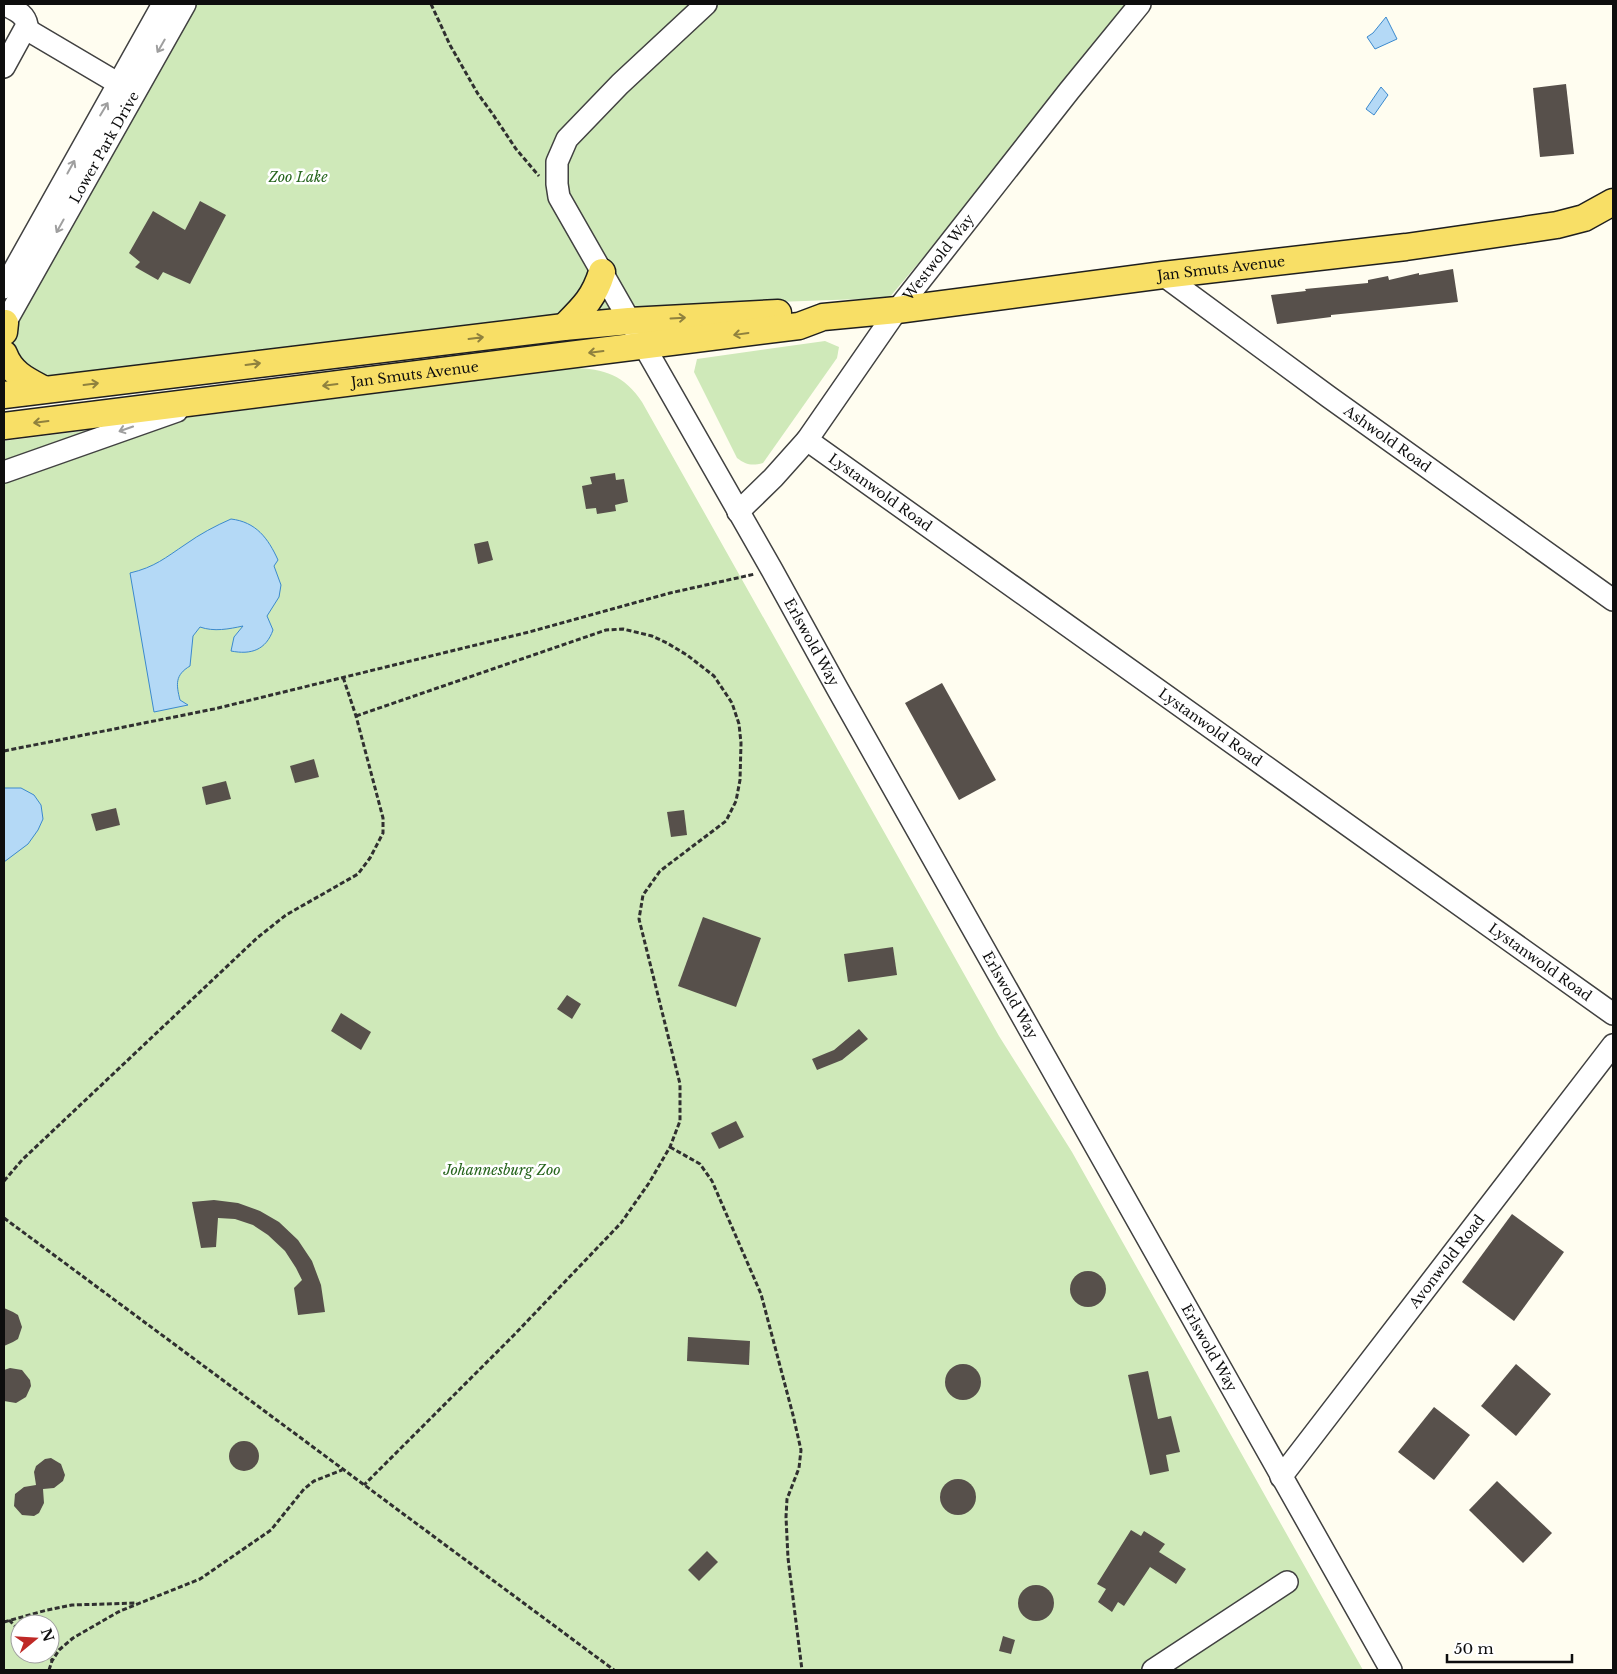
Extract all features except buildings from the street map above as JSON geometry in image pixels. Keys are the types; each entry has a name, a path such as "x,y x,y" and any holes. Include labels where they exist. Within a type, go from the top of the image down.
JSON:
{"main road":[{"name":"Jan Smuts Avenue","path":"4,426 644,347 799,326 823,317 897,310 1163,275 1406,247 1540,228 1584,218 1612,205"},
{"path":"564,327 587,303 597,287 602,272"},
{"name":"Jan Smuts Avenue","path":"4,395 564,327 629,321 801,312 823,317"},
{"path":"4,354 8,364 18,375 43,390"}],"street":[{"path":"4,4 25,18 28,25 4,67"},
{"name":"Lower Park Drive","path":"127,89 163,4"},
{"name":"Lower Park Drive","path":"4,327 11,288 89,135 127,89 185,4"},
{"path":"559,197 556,184 557,162 567,140 620,84 706,4"},
{"name":"Westwold Way","path":"738,512 773,478 807,440 897,310 1140,4"},
{"path":"26,29 127,89"},
{"name":"Erlswold Way","path":"559,197 772,570 1391,1670"},
{"name":"Ashwold Road","path":"1163,275 1328,397 1613,600"},
{"path":"4,472 205,401"},
{"name":"Lystanwold Road","path":"807,440 1613,1014"},
{"name":"Avonwold Road","path":"1281,1477 1613,1045"},
{"path":"1153,1670 1287,1582"}],"path":[{"path":"431,4 450,45 478,94 516,149 559,197"},
{"path":"4,751 214,709 529,632 670,593 772,570"},
{"path":"356,716 606,630 623,629 652,636 668,643 714,676 732,703 739,724 741,743 740,780 736,801 726,821 660,871 642,895 639,919 680,1084 680,1121 670,1147 649,1183 621,1223 514,1336 364,1485"},
{"path":"4,1181 22,1160 258,938 286,915 358,874 370,858 383,833 383,818 356,716 343,677"},
{"path":"670,1147 700,1164 712,1181 761,1294 793,1415 801,1450 799,1468 787,1499 786,1518 788,1558 802,1670"},
{"path":"4,1218 614,1670"},
{"path":"60,1649 73,1638 120,1611 200,1579 271,1530 304,1489 314,1481 343,1469"},
{"path":"4,1622 72,1605 140,1603"}],"green space":[{"name":"Zoo Lake","path":"196,4 1137,4 889,298 641,307 4,388 4,344"},
{"path":"825,341 839,347 837,358 763,463 749,464 737,458 694,372 697,359"},
{"name":"Johannesburg Zoo","path":"573,368 584,368 613,375 628,386 642,402 999,1036 1072,1152 1363,1670 4,1670 4,441"}],"water":[{"path":"1386,17 1397,39 1375,49 1367,37 1373,33"},
{"path":"1381,87 1388,95 1374,115 1366,109"},
{"path":"231,519 254,527 260,532 278,560 274,566 281,585 279,597 267,616 273,630 266,642 257,650 238,652 231,651 234,637 243,626 216,630 200,627 193,636 190,666 179,676 178,680 180,700 188,705 154,712 130,573 160,562 213,527"},
{"path":"4,788 21,788 34,795 41,805 43,819 28,844 4,862"}]}
